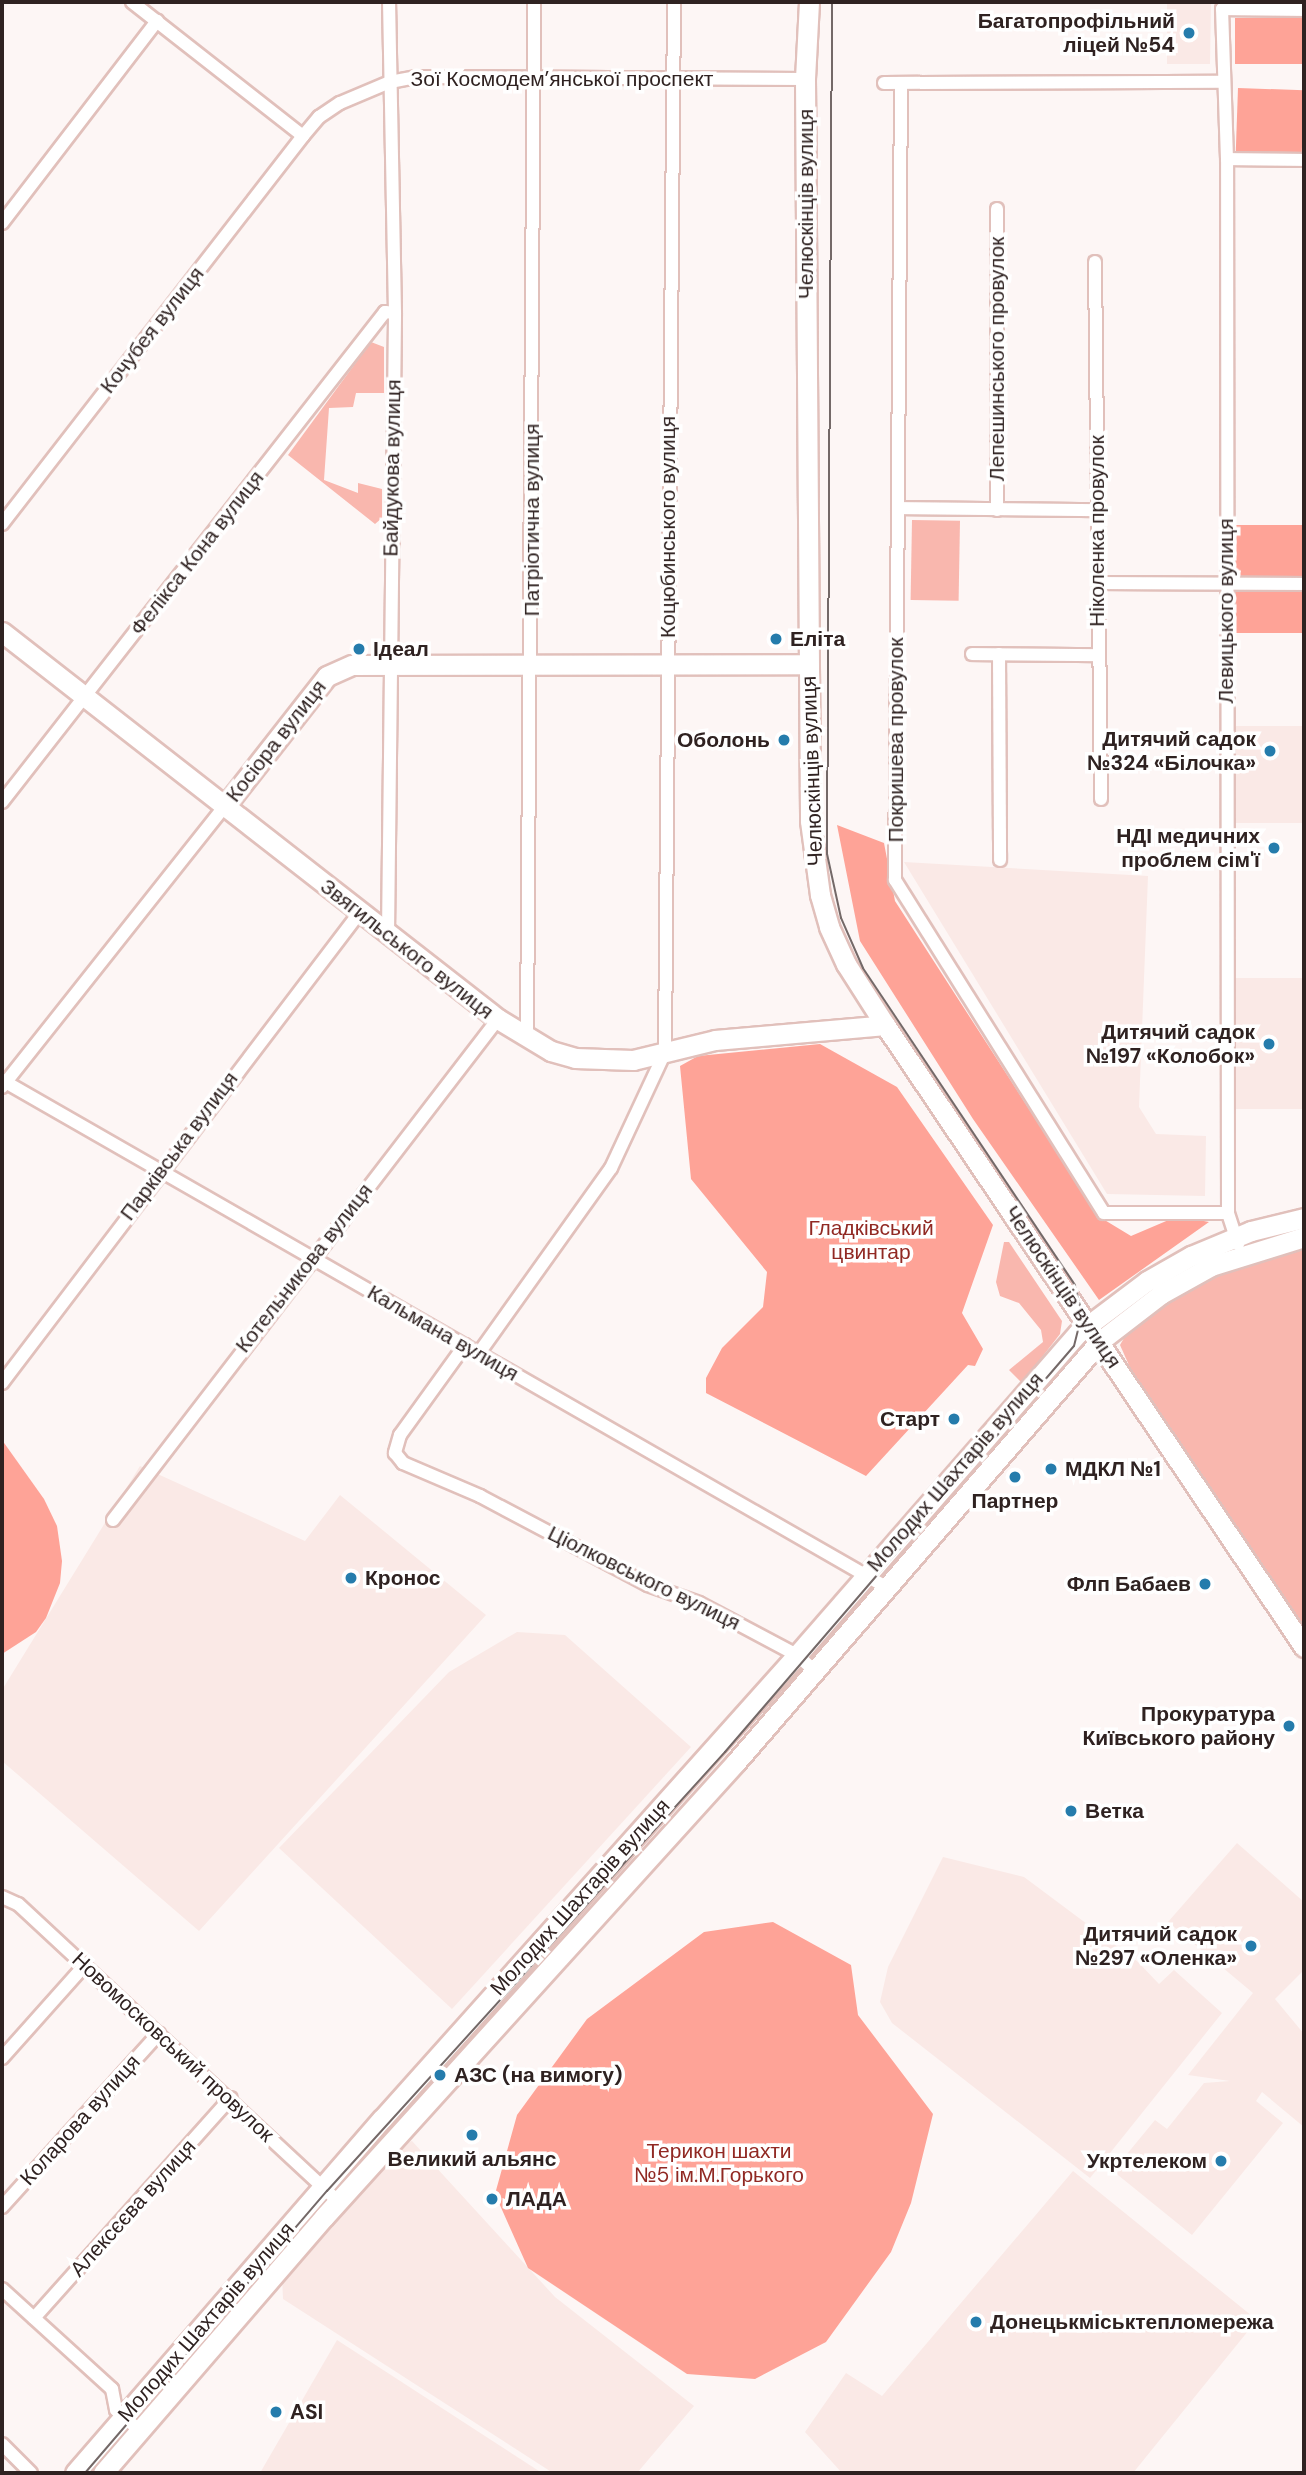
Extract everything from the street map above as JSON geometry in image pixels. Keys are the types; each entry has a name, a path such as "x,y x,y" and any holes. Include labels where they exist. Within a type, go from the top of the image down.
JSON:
{"main road":[{"name":"Челюскінців вулиця","path":"809,2 805,79 808,664 810,821 820,895 846,964 885,1025 1100,1340 1304,1647"},
{"name":"Звягильського вулиця","path":"2,632 388,934 527,1039 575,1058 610,1062 715,1041 885,1025"},
{"name":"Косіора вулиця","path":"225,806 327,676 352,664 808,664"},
{"path":"1238,1245 1304,1219"},
{"path":"1238,1245 1304,1237"},
{"name":"Молодих Шахтарів вулиця","path":"75,2473 323,2187 797,1655 864,1574 1088,1323 1167,1269 1238,1245"},
{"name":"Молодих Шахтарів вулиця","path":"103,2473 338,2201 815,1671 884,1586 1100,1340 1161,1294 1238,1245"}],"street":[{"path":"132,2 303,136"},
{"name":"Байдукова вулиця","path":"388,934 395,313 389,2"},
{"name":"Патріотична вулиця","path":"527,1039 534,2"},
{"name":"Коцюбинського вулиця","path":"665,1052 670,114 674,78 674,2"},
{"name":"Левицького вулиця","path":"1238,1245 1228,1213 1225,584 1227,159 1222,9 1304,10"},
{"path":"2,223 157,21"},
{"name":"Зої Космодем’янської проспект","path":"303,136 330,110 390,82 416,77 534,75 805,79"},
{"path":"884,83 1224,82"},
{"name":"Покришева провулок","path":"901,83 895,880 1104,1213 1228,1213"},
{"name":"Кочубея вулиця","path":"2,524 303,136"},
{"path":"1227,159 1304,160"},
{"name":"Лепешинського провулок","path":"997,209 997,510"},
{"name":"Ніколенка провулок","path":"1095,262 1101,799"},
{"name":"Фелікса Кона вулиця","path":"2,802 385,312 395,313"},
{"path":"898,508 1097,510"},
{"path":"1099,583 1304,584"},
{"path":"972,654 1098,655"},
{"path":"999,654 1000,860"},
{"name":"Косіора вулиця","path":"3,1083 225,806"},
{"name":"Парківська вулиця","path":"2,1383 160,1170 360,912"},
{"name":"Котельникова вулиця","path":"113,1520 311,1257 498,1019"},
{"path":"479,1353 611,1168 665,1052"},
{"name":"Кальмана вулиця","path":"3,1083 160,1170 884,1586"},
{"name":"Ціолковського вулиця","path":"464,1345 400,1435 395,1453 414,1469 480,1496 648,1585 699,1602 797,1655 815,1671"},
{"name":"Новомосковський провулок","path":"3,1899 85,1965 231,2098 338,2201"},
{"path":"2,2058 85,1965"},
{"name":"Коларова вулиця","path":"2,2207 159,2033"},
{"name":"Алексєєва вулиця","path":"34,2318 231,2098"},
{"path":"2,2289 112,2389 117,2410 140,2431"},
{"path":"2,2444 31,2473"}],"shaded area":[{"name":"Багатопрофільний ліцей №54","path":"1167,2 1211,2 1210,64 1167,64"},
{"path":"371,342 384,347 384,393 356,393 353,407 329,408 324,480 358,493 358,483 382,489 382,518 375,524 288,455"},
{"path":"912,520 960,521 959,601 911,600"},
{"name":"Дитячий садок №324 «Білочка»","path":"1236,726 1304,726 1304,823 1236,823"},
{"path":"904,862 1148,876 1139,1107 1156,1134 1206,1136 1205,1196 1107,1194"},
{"name":"Дитячий садок №197 «Колобок»","path":"1235,978 1304,978 1304,1109 1235,1109"},
{"path":"1004,1242 1009,1242 1062,1321 1060,1334 1022,1383 1009,1370 1043,1342 1041,1330 1019,1303 1000,1296 996,1282"},
{"path":"1304,1247 1304,1630 1132,1372 1120,1345 1132,1324 1165,1300 1230,1266"},
{"path":"140,1466 305,1541 340,1495 486,1615 199,1931 2,1761 2,1690"},
{"path":"517,1632 565,1635 691,1747 452,2009 279,1848 449,1672"},
{"path":"1237,1843 1304,1902 1304,1970 1275,1999 1304,2034 1304,2127 1262,2092 1256,2101 1283,2123 1192,2235 1113,2171 1155,2120 1167,2129 1204,2083 1230,2081 1188,2075 1253,1993 1168,1922"},
{"path":"943,1857 1024,1877 1138,1962 1159,1984 1174,1970 1222,2013 1090,2178 892,2023 880,2002 888,1967"},
{"path":"412,2141 555,2297 694,2406 637,2473 553,2473 283,2299 282,2275 396,2146"},
{"path":"1073,2171 1257,2320 1133,2473 842,2473 805,2432 846,2373 882,2396"},
{"path":"337,2340 542,2473 260,2473"}],"green space":[{"path":"1235,18 1304,18 1304,64 1235,64"},
{"path":"1238,88 1304,90 1302,154 1236,152"},
{"path":"1232,525 1304,525 1304,578 1232,578"},
{"path":"1232,592 1304,592 1304,633 1232,633"},
{"path":"837,825 884,843 895,901 1098,1216 1131,1236 1178,1216 1209,1222 1099,1300 973,1119 860,941"},
{"name":"Гладківський цвинтар","path":"820,1044 897,1087 993,1225 962,1313 983,1349 975,1366 968,1365 866,1476 706,1393 706,1378 722,1348 763,1307 767,1272 691,1179 680,1066 698,1056"},
{"path":"2,1440 44,1499 57,1526 62,1561 60,1583 46,1618 36,1632 2,1654"},
{"name":"Терикон шахти №5 ім.М.Горького","path":"773,1922 851,1965 858,2015 933,2114 911,2203 891,2252 826,2342 755,2379 687,2374 528,2268 495,2194 517,2115 587,2019 704,1932"}],"tram line":[{"path":"85,2473 327,2191 725,1752 1074,1346 1082,1314 1075,1285 863,968 841,918 827,854 832,2"}],"place":[{"name":"Багатопрофільний ліцей №54","path":"1189,33"},
{"name":"Еліта","path":"776,639"},
{"name":"Ідеал","path":"359,649"},
{"name":"Оболонь","path":"784,740"},
{"name":"Дитячий садок №324 «Білочка»","path":"1270,751"},
{"name":"НДІ медичних проблем сім'ї","path":"1274,848"},
{"name":"Дитячий садок №197 «Колобок»","path":"1269,1044"},
{"name":"Старт","path":"954,1419"},
{"name":"МДКЛ №1","path":"1051,1469"},
{"name":"Партнер","path":"1015,1477"},
{"name":"Кронос","path":"351,1578"},
{"name":"Флп Бабаев","path":"1205,1584"},
{"name":"Прокуратура Київського району","path":"1289,1726"},
{"name":"Ветка","path":"1071,1811"},
{"name":"Дитячий садок №297 «Оленка»","path":"1251,1946"},
{"name":"АЗС (на вимогу)","path":"440,2075"},
{"name":"Великий альянс","path":"472,2135"},
{"name":"Укртелеком","path":"1221,2161"},
{"name":"ЛАДА","path":"492,2199"},
{"name":"Донецькміськтепломережа","path":"976,2322"},
{"name":"ASI","path":"276,2412"}]}
